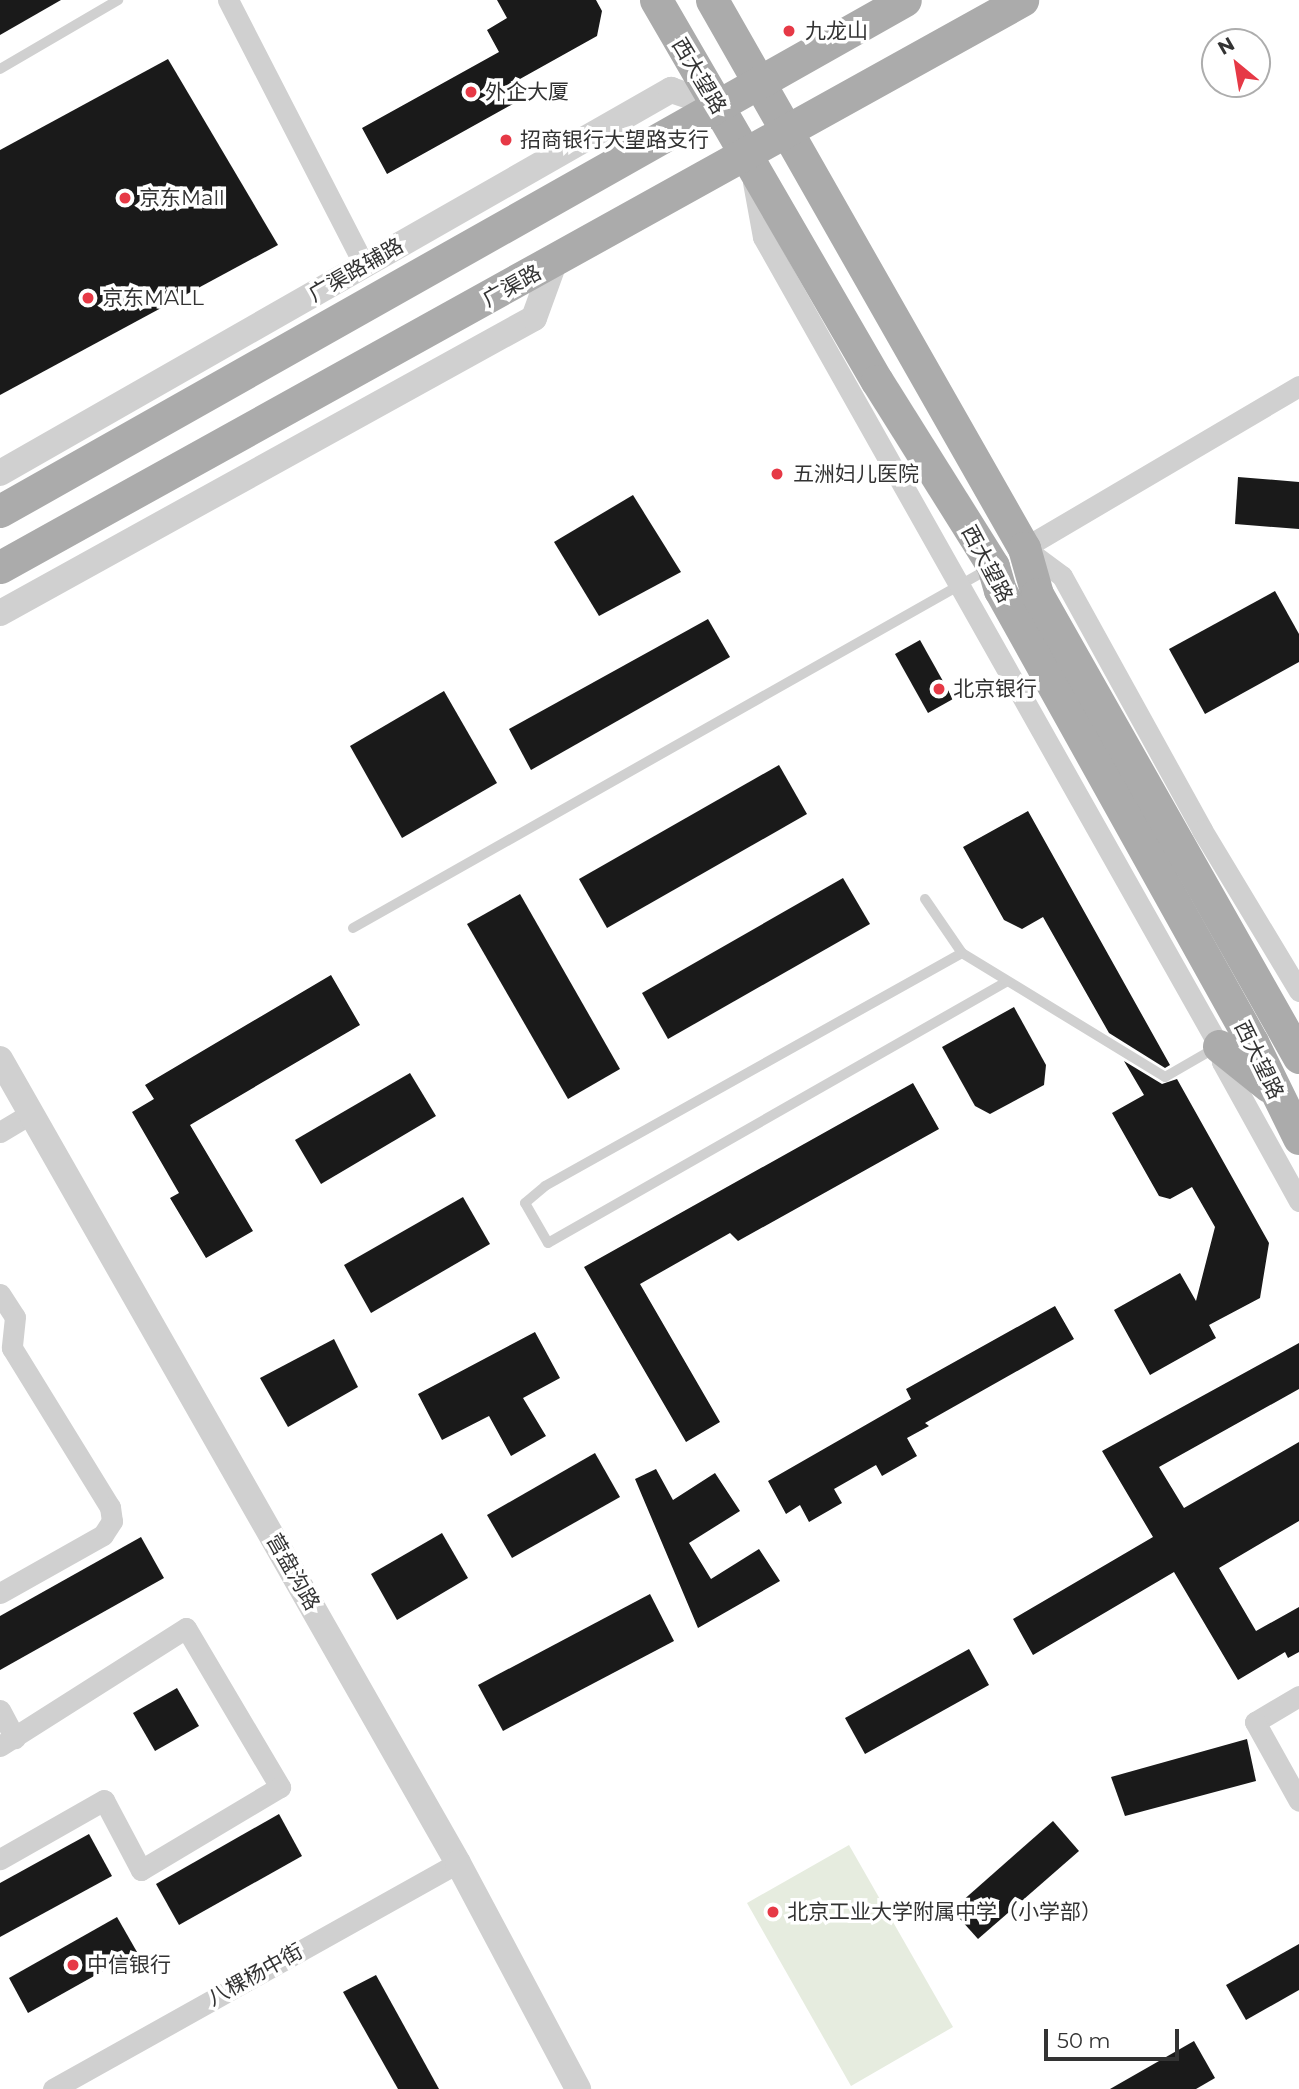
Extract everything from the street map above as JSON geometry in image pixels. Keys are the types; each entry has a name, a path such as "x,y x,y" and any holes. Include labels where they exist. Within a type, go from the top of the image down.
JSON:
{"main road":[{"name":"西大望路","path":"656,0 877,382 993,566 1000,590 1252,1042 1271,1088 1299,1138"},
{"name":"西大望路","path":"712,0 1024,548 1037,594 1299,1057"},
{"path":"0,511 716,104 905,0"},
{"name":"广渠路","path":"0,567 748,156 1022,0"},
{"path":"1219,1046 1271,1088"}],"street":[{"path":"228,0 363,263"},
{"name":"广渠路辅路","path":"0,473 363,263 671,90 716,104"},
{"path":"748,156 763,237 1219,1046 1222,1062 1299,1201"},
{"path":"412,237 463,226 507,203 553,197"},
{"path":"0,613 534,318 554,263"},
{"path":"1299,386 1024,548 1062,576 1280,967 1299,991"},
{"name":"营盘沟路","path":"0,1059 458,1863 578,2089"},
{"path":"0,1132 32,1113"},
{"path":"0,1294 15,1317 12,1348 110,1507 112,1521 103,1535 0,1593"},
{"path":"0,1710 8,1742 186,1628 280,1787 141,1870 104,1800 0,1859"},
{"path":"1299,1696 1255,1722 1299,1801"},
{"name":"八棵杨中街","path":"53,2089 458,1863"}],"lane":[{"path":"0,69 118,0"},
{"path":"353,928 993,566"},
{"path":"925,899 962,953 1165,1077 1219,1046"},
{"path":"962,953 545,1186 524,1203 548,1243 1006,982"}],"shaded area":[{"path":"849,1845 953,2027 851,2086 747,1903"}],"building":[{"path":"0,0 61,0 0,35"},
{"name":"外企大厦","path":"497,0 596,0 602,11 597,36 511,84 520,100 387,174 362,128 499,52 487,30 507,18"},
{"name":"京东Mall","path":"168,59 278,245 0,395 0,150"},
{"path":"1238,477 1299,482 1299,529 1235,524"},
{"path":"633,495 681,572 599,616 554,542"},
{"path":"1275,591 1299,634 1299,662 1205,714 1169,649"},
{"path":"708,619 730,657 531,770 509,729"},
{"path":"920,640 953,699 928,713 895,654"},
{"path":"444,691 497,783 402,838 350,746"},
{"path":"779,765 807,814 607,928 579,879"},
{"path":"1028,811 1170,1065 1165,1068 1109,1033 1043,917 1022,929 1004,920 963,847"},
{"path":"843,878 870,924 668,1039 642,993"},
{"path":"520,894 620,1069 568,1099 467,924"},
{"path":"331,975 360,1025 190,1125 253,1231 206,1258 170,1198 179,1193 132,1112 154,1099 145,1085"},
{"path":"1014,1007 1046,1065 1044,1085 990,1114 975,1106 942,1047"},
{"path":"1124,1061 1162,1084 1177,1079 1269,1243 1260,1298 1209,1325 1216,1338 1150,1375 1114,1310 1180,1273 1196,1301 1215,1227 1192,1187 1170,1199 1159,1196 1112,1113 1144,1095"},
{"path":"410,1073 436,1116 321,1184 295,1140"},
{"path":"913,1083 939,1129 738,1241 730,1233 640,1284 720,1422 686,1442 584,1267"},
{"path":"463,1197 490,1244 371,1313 344,1265"},
{"path":"1055,1306 1074,1339 925,1423 929,1426 907,1438 917,1456 882,1476 876,1465 834,1489 842,1503 809,1522 800,1505 786,1514 768,1481 911,1399 906,1389"},
{"path":"535,1332 560,1378 523,1398 546,1436 511,1456 489,1416 442,1440 418,1394"},
{"path":"334,1339 358,1387 288,1427 260,1378"},
{"path":"1299,1343 1299,1389 1159,1467 1184,1508 1299,1442 1299,1521 1219,1568 1256,1631 1299,1607 1299,1652 1288,1658 1285,1652 1238,1680 1174,1572 1033,1655 1013,1619 1153,1537 1102,1451"},
{"path":"595,1453 620,1497 512,1558 487,1515"},
{"path":"656,1469 673,1500 715,1473 740,1511 689,1543 711,1579 759,1549 780,1581 698,1628 635,1479"},
{"path":"442,1533 468,1578 397,1620 371,1574"},
{"path":"141,1537 164,1578 0,1670 0,1616"},
{"path":"650,1594 674,1641 503,1731 478,1685"},
{"path":"969,1649 989,1685 865,1754 845,1718"},
{"path":"177,1688 199,1726 155,1751 133,1713"},
{"path":"1247,1739 1256,1781 1125,1816 1111,1777"},
{"path":"279,1814 302,1856 179,1925 156,1884"},
{"path":"1053,1821 1079,1851 978,1939 952,1910"},
{"path":"89,1834 112,1876 0,1937 0,1883"},
{"name":"中信银行","path":"117,1917 137,1952 28,2013 9,1978"},
{"path":"1299,1944 1299,1990 1246,2020 1226,1985"},
{"path":"376,1975 439,2089 398,2089 343,1992"},
{"path":"1194,2041 1215,2078 1196,2089 1110,2089"}],"place":[{"name":"九龙山","path":"789,31"},
{"name":"外企大厦","path":"471,92"},
{"name":"招商银行大望路支行","path":"506,140"},
{"name":"京东Mall","path":"125,198"},
{"name":"京东MALL","path":"88,298"},
{"name":"五洲妇儿医院","path":"777,474"},
{"name":"北京银行","path":"939,689"},
{"name":"北京工业大学附属中学（小学部）","path":"773,1912"},
{"name":"中信银行","path":"73,1965"}]}
